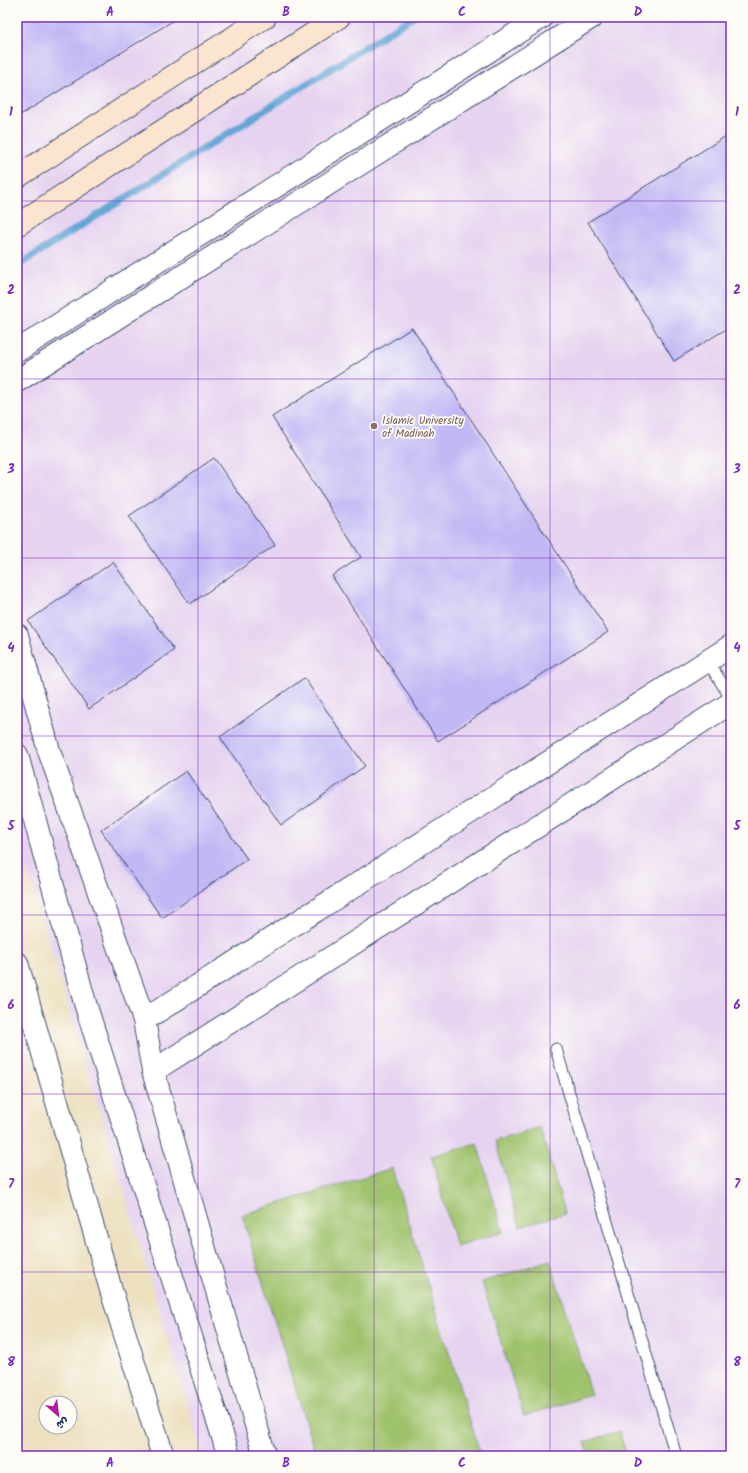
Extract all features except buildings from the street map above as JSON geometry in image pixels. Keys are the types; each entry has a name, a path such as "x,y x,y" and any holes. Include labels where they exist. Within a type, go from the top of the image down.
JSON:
{"main road":[{"path":"17,177 266,17"},
{"path":"17,225 339,17"}],"street":[{"path":"17,351 542,17"},
{"path":"17,381 592,17"},
{"path":"17,636 49,751 144,1020 153,1071 265,1456"},
{"path":"144,1020 731,646"},
{"path":"153,1071 731,703"},
{"path":"17,754 85,1003 229,1456"},
{"path":"17,963 111,1290 163,1456"}],"lane":[{"path":"707,660 731,698"},
{"path":"556,1049 676,1456"}],"shaded area":[{"name":"Islamic University of Madinah","path":"17,17 731,17 731,1456 203,1456 17,835"}],"green space":[{"path":"540,1127 565,1213 520,1227 495,1141"},
{"path":"477,1143 503,1232 456,1246 431,1156"},
{"path":"392,1168 481,1456 316,1456 242,1215"},
{"path":"550,1260 591,1395 524,1416 482,1282"},
{"path":"619,1431 627,1456 589,1456 585,1442"}],"waterway":[{"path":"17,266 413,17"}],"place":[{"name":"Islamic University of Madinah","path":"374,426"}]}
